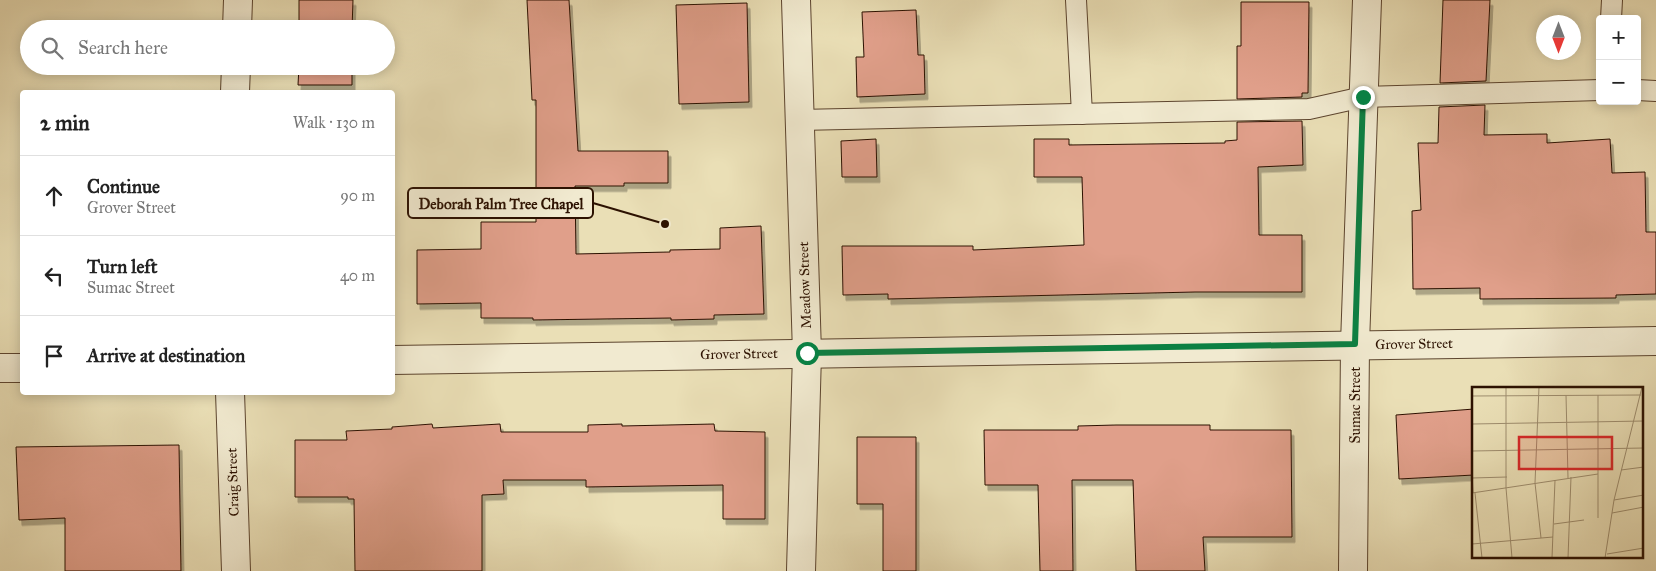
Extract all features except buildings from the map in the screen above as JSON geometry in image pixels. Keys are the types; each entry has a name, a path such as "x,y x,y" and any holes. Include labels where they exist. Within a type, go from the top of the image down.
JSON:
{"street":[{"path":"237,20 238,0"},
{"name":"Meadow Street","path":"796,0 807,353 801,571"},
{"name":"Sumac Street","path":"1354,571 1355,344 1367,0"},
{"path":"236,75 236,90"},
{"name":"Grover Street","path":"395,360 1656,340"},
{"path":"0,368 20,368"},
{"name":"Craig Street","path":"230,395 236,571"}],"lane":[{"path":"1076,0 1082,114"},
{"path":"1612,0 1612,15"},
{"path":"800,120 1309,109 1363,97 1596,90"},
{"path":"1641,90 1656,91"}],"place":[{"name":"Deborah Palm Tree Chapel","path":"665,224"}],"route":[{"path":"807,353 1355,344 1363,97"}]}
